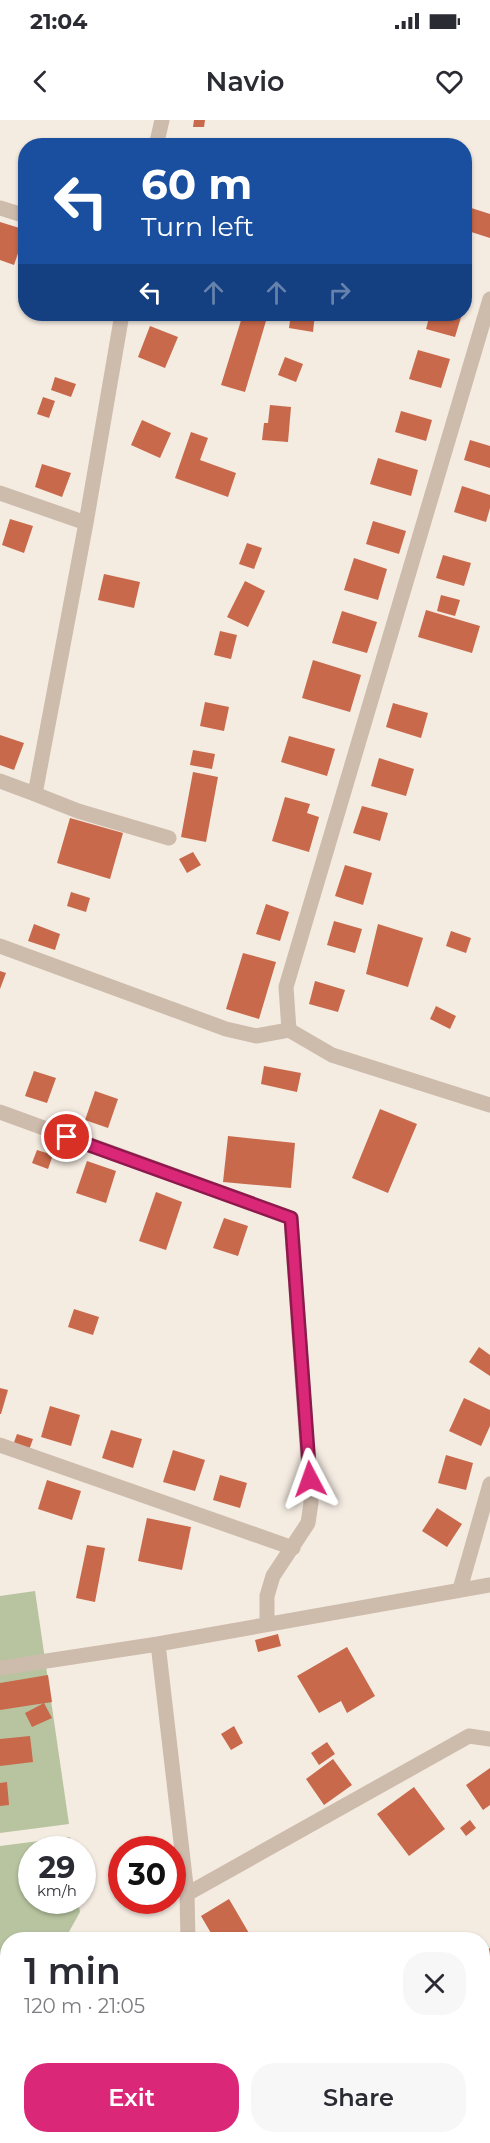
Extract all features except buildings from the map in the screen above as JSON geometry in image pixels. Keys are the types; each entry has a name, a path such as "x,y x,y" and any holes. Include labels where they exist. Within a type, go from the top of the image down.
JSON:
{"street":[{"path":"158,138 162,120"},
{"path":"0,208 18,214"},
{"path":"289,1030 286,987 490,299"},
{"path":"35,794 86,523 121,321"},
{"path":"0,493 86,523"},
{"path":"0,781 78,811 169,838"},
{"path":"0,946 226,1029 256,1036 289,1030 332,1055 490,1105"},
{"path":"0,1112 291,1218 312,1503 308,1523 273,1575 267,1596 267,1624"},
{"path":"0,1445 293,1548"},
{"path":"460,1589 490,1484"},
{"path":"0,1668 158,1644 490,1585"},
{"path":"158,1644 187,1894 188,1932"},
{"path":"187,1894 469,1736 490,1739"}],"green space":[{"path":"35,1591 69,1824 0,1833 0,1596"},
{"path":"18,1844 18,1914 79,1914 69,1932 0,1932 0,1846"}],"route":[{"path":"67,1137 291,1218 310,1479"}]}
